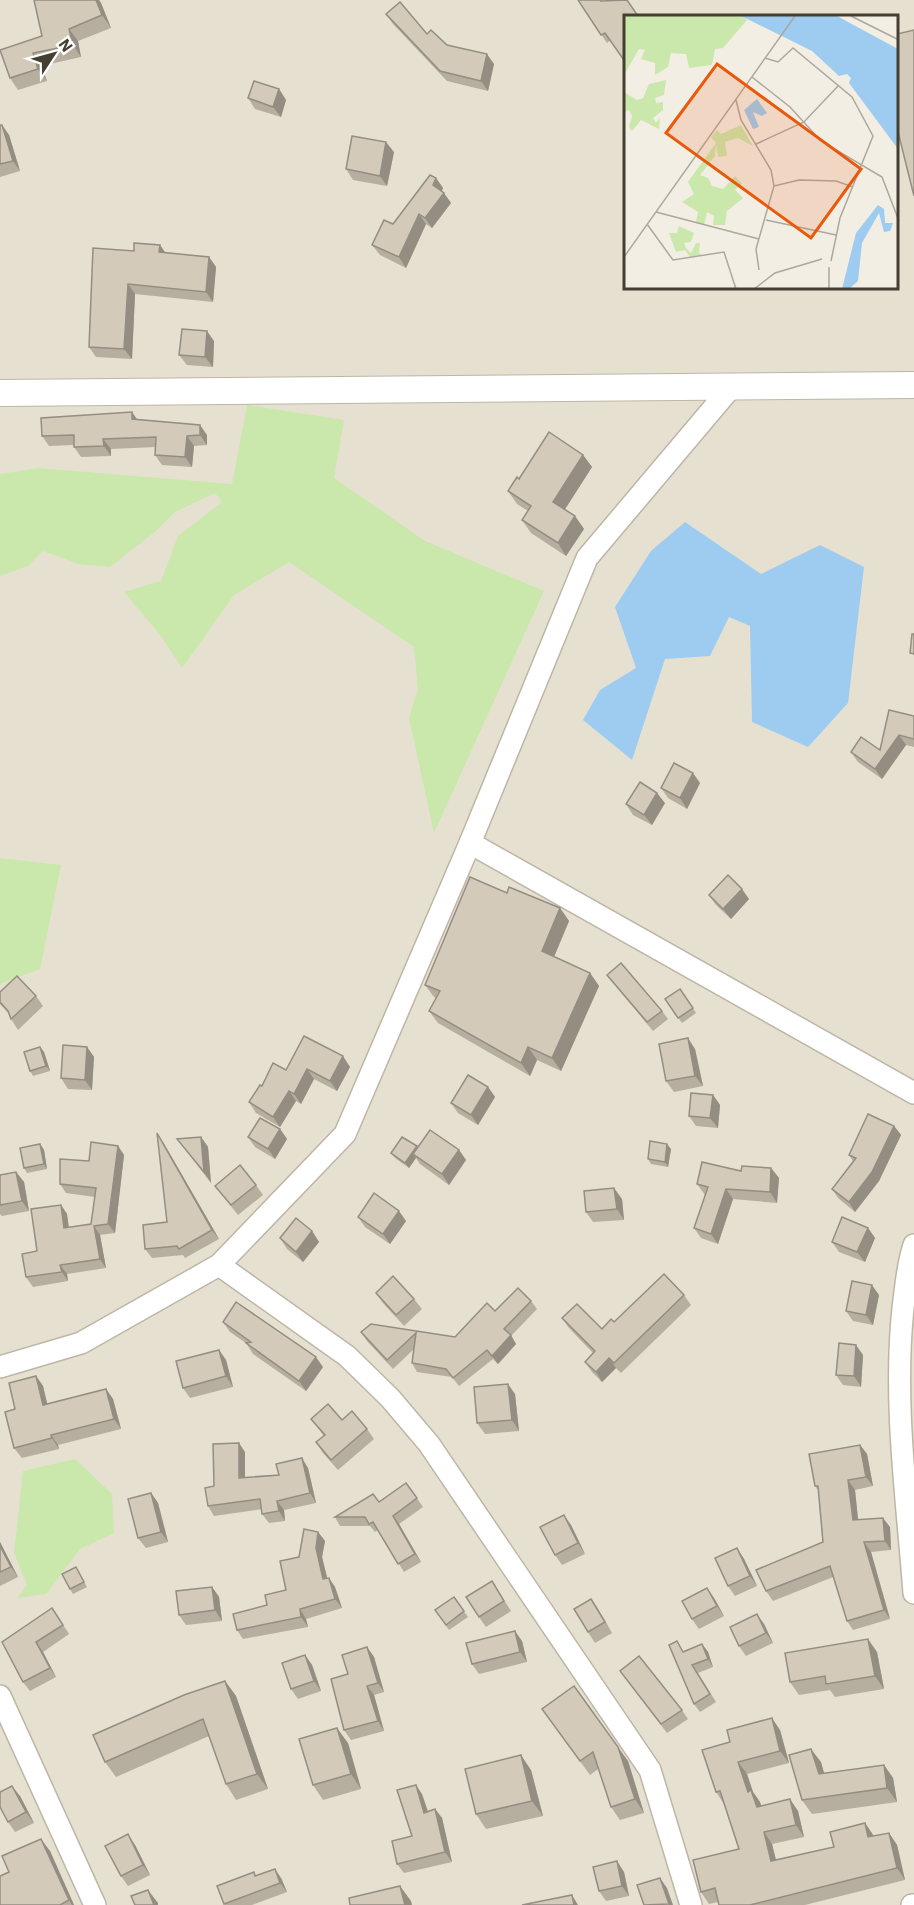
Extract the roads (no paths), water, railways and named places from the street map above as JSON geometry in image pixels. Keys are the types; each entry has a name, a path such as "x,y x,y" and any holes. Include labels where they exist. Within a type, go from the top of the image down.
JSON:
{"street":[{"path":"0,393 914,385"},
{"path":"0,1366 81,1343 219,1265 345,1134 470,843 587,558 733,386"},
{"path":"470,843 914,1093"},
{"path":"914,1245 908,1262 904,1296 899,1385 914,1593"},
{"path":"219,1265 347,1356 390,1398 429,1444 650,1770 692,1905"},
{"path":"0,1696 95,1905"}],"water":[{"path":"685,522 761,574 820,545 864,567 848,703 808,747 752,722 750,626 729,617 710,656 665,659 632,760 583,720 600,690 636,668 615,607 651,551"}]}
